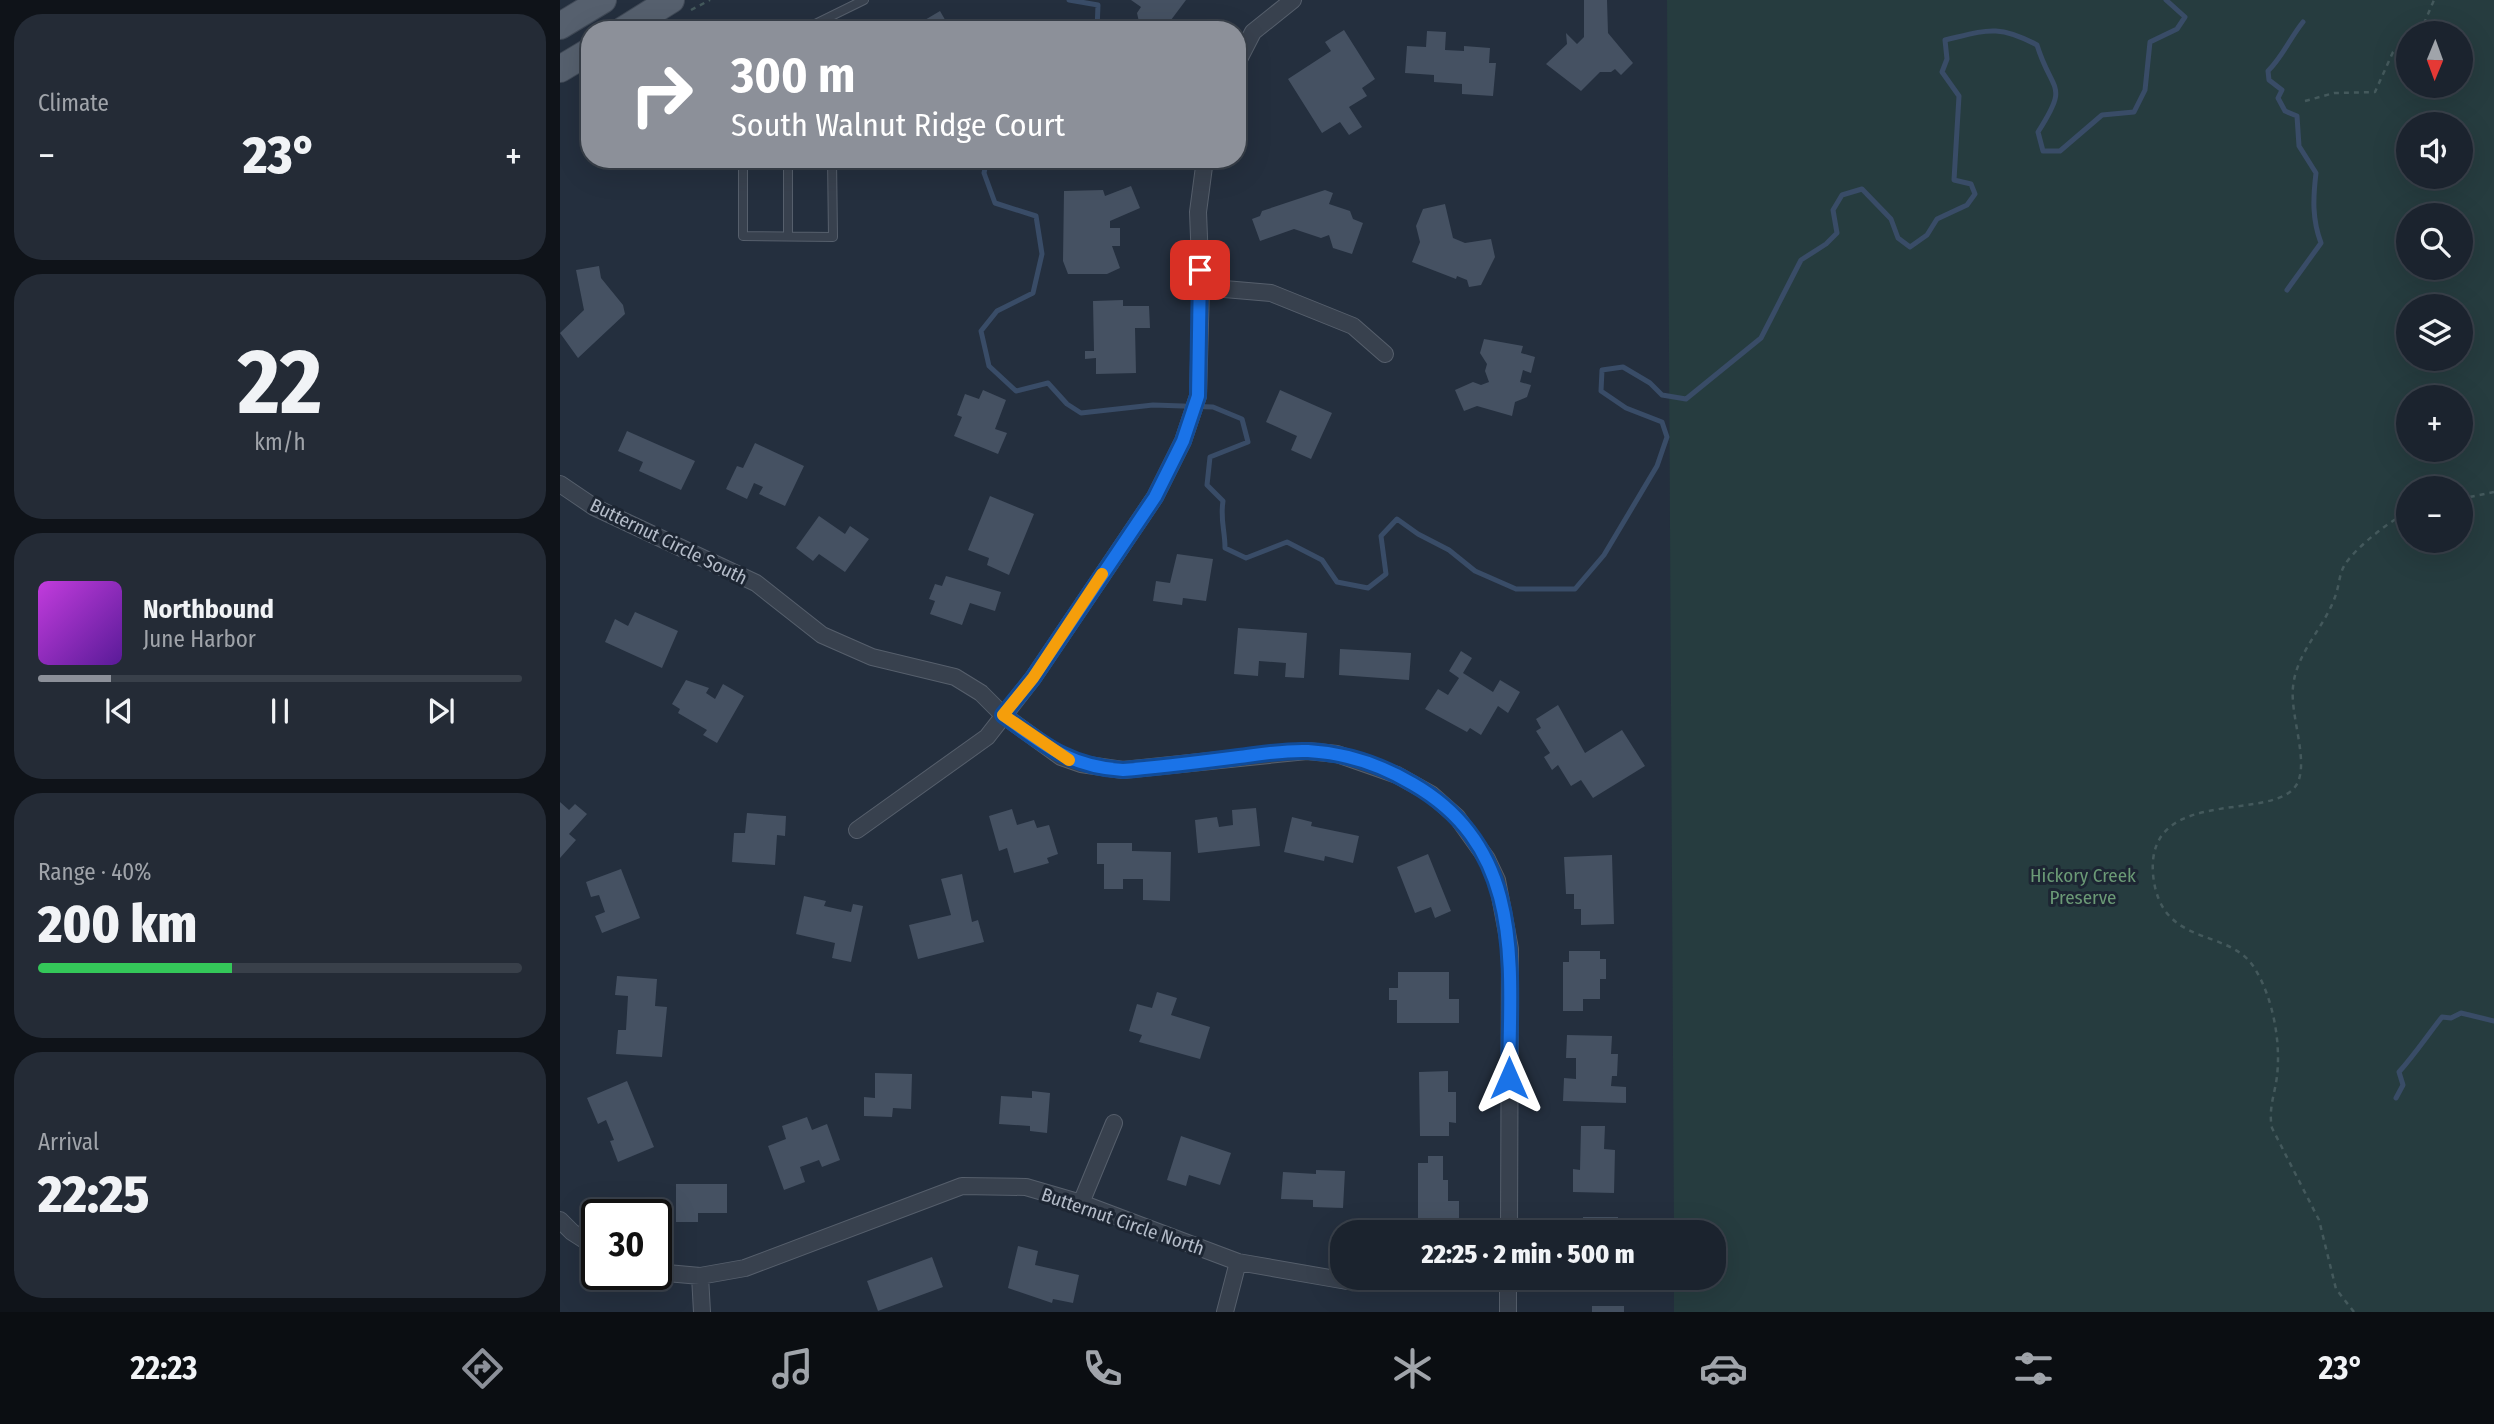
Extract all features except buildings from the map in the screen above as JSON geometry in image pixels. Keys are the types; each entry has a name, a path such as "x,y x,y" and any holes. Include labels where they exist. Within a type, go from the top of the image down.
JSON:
{"main road":[{"path":"560,26 603,0"},
{"path":"637,21 671,0"},
{"path":"560,69 581,56"}],"street":[{"path":"1246,46 1253,32 1293,0"},
{"path":"857,830 987,737 1033,678 1155,497 1183,441 1198,396 1198,212 1204,168"},
{"path":"1200,287 1270,293 1353,326 1385,354"},
{"name":"Butternut Circle South","path":"560,484 594,507 756,583 822,635 872,657 955,677 981,693 1003,715 1061,757 1103,769 1146,768 1284,751 1337,754 1397,775 1431,794 1457,817 1487,859 1497,880 1506,919 1510,949 1508,1220"},
{"path":"1081,1203 1114,1123"},
{"name":"Butternut Circle North","path":"672,1273 699,1276 733,1271 773,1260 962,1186 1026,1187 1081,1203 1238,1262 1330,1278"},
{"path":"560,1220 581,1238"},
{"path":"1225,1312 1238,1262"},
{"path":"699,1276 702,1312"},
{"path":"1508,1290 1508,1312"}],"lane":[{"path":"821,21 864,0"},
{"path":"743,168 743,236 833,237 832,168"},
{"path":"788,236 789,168"}],"path":[{"path":"2425,21 2434,0"},
{"path":"2305,101 2334,93 2375,92 2396,50"},
{"path":"2473,496 2494,492"},
{"path":"2354,1312 2336,1289 2319,1220 2272,1128 2269,1115 2277,1077 2278,1038 2262,981 2255,967 2238,952 2191,933 2166,911 2156,889 2153,860 2164,835 2176,824 2197,813 2271,801 2290,793 2298,783 2301,770 2292,707 2293,686 2298,667 2335,598 2344,566 2396,520"}],"green space":[{"name":"Hickory Creek Preserve","path":"1667,0 2494,0 2494,1312 1674,1312 1674,1290 1726,1290 1726,1220 1674,1220"}],"waterway":[{"path":"1069,0 1098,5 1097,21"},
{"path":"985,168 984,173 995,203 1036,216 1042,254 1033,293 997,311 981,331 989,366 1016,391 1048,383 1067,404 1081,413 1153,405 1213,407 1242,419 1248,442 1210,457 1207,485 1223,501 1225,548 1246,558 1287,542 1322,560 1337,582 1368,588 1386,574 1381,536 1397,519 1418,534 1449,550 1475,571 1516,589 1575,589 1604,555 1657,466 1667,437 1662,422 1626,408 1601,391 1602,370 1623,367 1650,383 1662,395 1686,399 1761,338 1801,260 1826,244 1837,233 1833,210 1842,195 1862,189 1891,219 1898,238 1910,247 1927,235 1937,219 1967,205 1975,194 1971,184 1954,180 1959,96 1942,72 1947,59 1945,40 1992,31 2012,34 2037,45 2056,95 2038,132 2043,151 2060,151 2102,115 2134,112 2145,90 2150,42 2177,29 2185,17 2166,0"},
{"path":"2287,290 2321,243 2314,208 2316,173 2299,146 2297,116 2285,111 2278,98 2282,90 2269,80 2268,71 2303,22"},
{"path":"2396,1098 2403,1085 2399,1072 2442,1017 2451,1018 2461,1013 2494,1021"}],"slow traffic":[{"path":"1069,760 1003,715 1033,678 1102,574"}],"route":[{"path":"1200,270 1198,396 1183,441 1155,497 1033,678 1003,715 1061,757 1103,769 1123,770 1284,751 1307,751 1360,760 1397,775 1431,794 1457,817 1472,836 1497,880 1510,949 1509,1078"}]}
